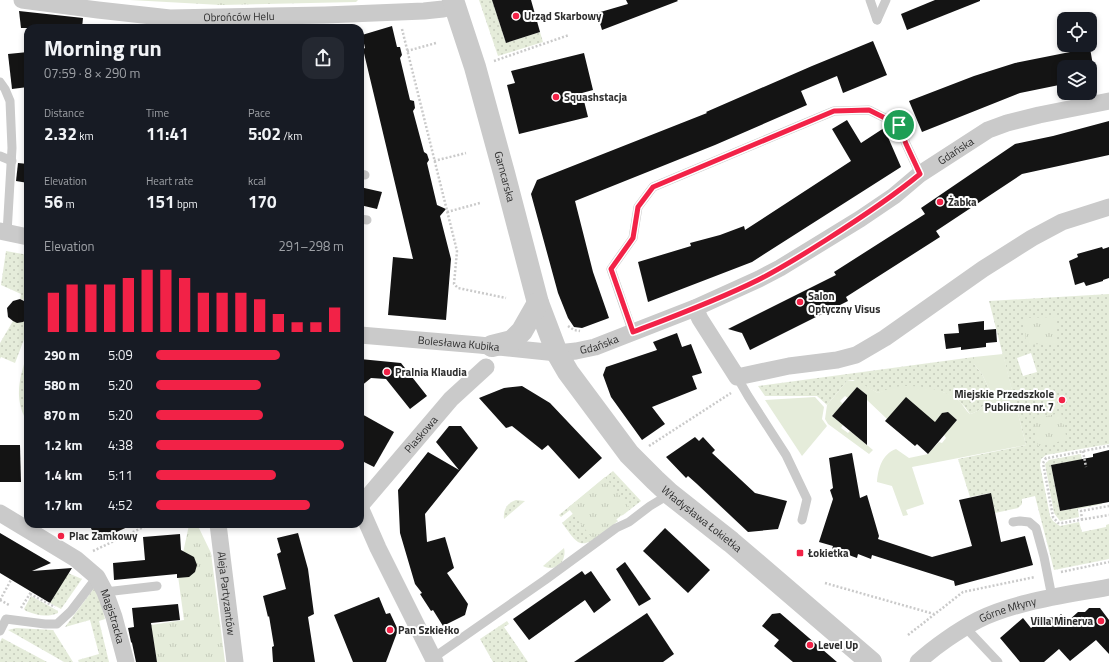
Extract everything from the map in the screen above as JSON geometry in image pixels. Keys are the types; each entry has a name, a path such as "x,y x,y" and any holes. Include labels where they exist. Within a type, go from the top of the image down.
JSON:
{"street":[{"name":"Obrońców Helu","path":"22,0 204,23 325,15 424,11 443,9 454,3"},
{"name":"Garncarska","path":"454,3 504,173 538,303 557,354"},
{"name":"Gdańska","path":"557,354 595,347 695,308 759,280 798,258 894,196 920,174 981,134 1007,123 1109,101"},
{"path":"695,308 700,319 739,381 789,366 837,360 856,355 885,338 982,269 1032,238 1062,222 1109,207"},
{"path":"4,232 24,236"},
{"path":"492,346 512,341 522,331 538,303"},
{"name":"Bolesława Kubika","path":"364,335 492,346 557,354"},
{"name":"Władysława Łokietka","path":"557,354 581,390 629,454 670,494 731,542 871,662"},
{"name":"Piaskowa","path":"364,502 451,399 486,367"},
{"path":"0,513 24,528"},
{"name":"Piaskowa","path":"364,516 378,548 434,660"},
{"path":"25,528 76,559 95,576"},
{"name":"Aleja Partyzantów","path":"218,528 235,662"},
{"name":"Magistracka","path":"95,576 106,592 126,662"},
{"name":"Górne Młyny","path":"918,662 930,652 966,628 990,615 1023,604 1109,588"}],"lane":[{"path":"870,0 877,20 886,0"},
{"path":"0,82 5,88 10,101 12,160 4,232"},
{"path":"633,332 611,269 633,238 638,207 653,187 834,111 869,110 899,125 920,174"},
{"path":"0,156 12,160"},
{"path":"739,381 786,455 807,499 802,520"},
{"path":"434,660 616,528 629,522 650,506 670,494"},
{"path":"1013,522 1029,522 1036,528 1048,574 1052,598"},
{"path":"0,631 6,619 57,624 71,611 95,576"},
{"path":"106,592 157,586"},
{"path":"966,628 998,662"}],"path":[{"path":"402,29 457,251 454,284 458,288 506,298"},
{"path":"491,61 569,35"},
{"path":"407,51 436,43"},
{"path":"434,161 466,153"},
{"path":"447,212 480,203"},
{"path":"565,321 574,330 583,331"},
{"path":"647,447 739,381"},
{"path":"1109,446 1046,458 1043,463 1053,517 1060,524 1109,514"},
{"path":"1083,451 1086,467"},
{"path":"1082,520 1081,511 1109,506"},
{"path":"76,559 142,528"},
{"path":"908,635 963,592 1109,562"},
{"path":"0,600 11,580"},
{"path":"825,583 934,614"},
{"path":"20,611 31,593 56,608"}],"green space":[{"path":"130,0 358,0 356,2 221,5"},
{"path":"479,0 492,0 506,43 540,32 543,42 498,56"},
{"path":"6,251 24,254 24,300 20,299 21,294 1,285"},
{"name":"Miejskie Przedszkole Publiczne nr. 7","path":"1109,294 1109,444 1046,455 1041,459 1040,465 1050,516 1053,521 1060,526 1079,522 1082,532 1106,527 1106,525 1109,524 1109,559 1054,570 1035,496 1022,499 1022,504 1018,508 995,513 990,493 970,497 958,459 1026,445 989,301","holes":["1031,353 1037,372 1023,376 1017,358"]},
{"path":"1056,317 1057,343 1026,345 1024,318"},
{"path":"13,321 24,321 24,339 15,363 1,357 0,359 0,343"},
{"path":"1003,354 1026,445 912,467 924,504 906,510 908,515 903,516 892,486 877,482 878,472 884,458 891,451 896,449 909,458 928,454 939,442 942,443 946,438 944,435 957,420 948,412 943,413 933,425 887,419 867,400 867,395 857,387 848,398 845,396 840,401 843,404 832,416 843,425 841,428 848,433 850,431 873,450 869,454 828,424 825,419 827,405 847,381 857,381 878,393 891,388 903,386 928,388 944,392 958,400 970,414 982,408 989,389 982,374 974,364 974,357"},
{"path":"974,357 974,364 982,374 989,389 982,408 970,414 957,399 943,392 894,388 878,393 853,380 847,381 827,405 817,396 765,396 758,386"},
{"path":"24,365 24,416 19,399 21,376"},
{"path":"815,397 824,407 822,419 827,426 802,456 765,400"},
{"path":"1061,413 1067,440 1038,446 1032,419"},
{"path":"1081,454 1083,467 1073,461 1051,465 1060,511 1087,506 1099,486 1102,504 1078,509 1079,517 1060,521 1054,513 1045,464 1049,460"},
{"path":"613,471 641,501 620,516 614,510 575,506 561,517 559,515"},
{"path":"605,477 630,508 593,539 568,508"},
{"path":"516,500 525,501 504,519 506,507"},
{"path":"576,511 611,514 618,521 588,543 578,542 562,523"},
{"path":"188,528 199,528 211,553 225,662 157,662 151,625 184,620 175,554 183,553"},
{"path":"564,548 564,557 560,564 552,568 543,566"},
{"path":"68,573 82,579 61,609 50,603"},
{"path":"95,587 105,619 99,621 109,662 79,662 78,660 99,654 90,620 65,627"},
{"path":"31,596 58,611 58,613 46,616 26,611 24,609"},
{"path":"507,621 509,624 504,627 528,662 493,662 480,639"},
{"path":"16,628 53,630 73,662 64,662 8,630"},
{"path":"2,638 47,662 0,662 0,642"}],"building":[{"name":"Urząd Skarbowy","path":"492,0 531,0 540,32 506,43"},
{"path":"626,0 678,1 602,30 597,13 628,4"},
{"path":"935,0 980,1 907,30 901,14"},
{"path":"19,11 83,18 82,24 24,24 24,28 21,28"},
{"path":"392,26 397,47 400,47 402,55 400,58 410,100 414,101 415,108 413,111 424,152 427,154 429,160 427,163 437,205 446,209 440,216 451,259 446,320 388,315 393,257 413,259 364,53 364,34"},
{"path":"873,41 887,75 843,93 837,76 801,91 807,105 715,145 575,201 593,272 609,318 582,328 574,327 568,318 558,293 531,194 537,180 707,113 706,112"},
{"path":"24,52 24,88 12,89 8,54"},
{"path":"1070,52 1091,52 1092,60 1057,60 1057,85 1020,93 922,132 909,101 974,76 1015,63"},
{"path":"584,53 593,90 582,93 588,117 519,134 507,85 515,83 511,71"},
{"path":"847,120 861,143 884,128 901,167 752,262 648,302 638,262 691,246 690,243 720,235 744,226 745,230 851,161 832,129"},
{"path":"1109,121 1109,155 1022,174 936,231 940,237 846,297 848,301 750,350 742,333 728,329 836,275 834,272 925,214 921,208 1015,144 1053,136"},
{"path":"18,163 24,164 24,182 16,181"},
{"path":"364,188 382,192 377,209 364,206"},
{"path":"1102,247 1103,249 1109,247 1109,278 1086,286 1084,282 1075,285 1069,261 1078,257 1077,254"},
{"path":"20,299 24,301 23,322 17,323 8,317 7,308 13,301"},
{"path":"984,321 984,330 996,329 997,342 986,343 986,347 961,350 961,347 946,349 944,334 959,333 958,324"},
{"path":"677,333 682,347 691,344 702,373 692,376 697,389 652,407 665,424 642,440 611,397 603,375 606,367 657,350 653,342"},
{"path":"364,359 401,363 427,396 410,409 386,379 371,378 364,384"},
{"path":"522,386 550,403 602,458 579,479 548,445 542,450 512,426 506,428 479,398 504,388"},
{"path":"857,387 867,395 867,445 832,416"},
{"path":"906,397 935,422 942,413 948,412 957,420 928,454 917,444 915,446 885,421"},
{"path":"364,415 394,432 374,467 364,462"},
{"path":"449,426 461,426 478,448 425,514 427,542 445,537 454,568 447,573 468,604 465,615 443,626 433,610 431,611 420,594 422,593 415,584 400,533 398,490 428,452 459,470 436,442"},
{"path":"695,437 699,441 703,437 715,450 712,453 755,493 787,501 778,529 748,532 688,476 686,478 666,457"},
{"path":"0,445 20,445 21,482 0,482"},
{"path":"1109,450 1109,502 1060,511 1051,465 1093,457 1093,454"},
{"path":"852,453 860,498 867,495 879,536 878,539 932,557 972,546 959,500 991,493 1001,542 1025,536 1033,565 955,586 954,581 872,555 871,559 858,554 857,558 832,549 833,546 819,542 833,499 830,490 833,488 829,458"},
{"path":"91,528 125,528 97,541"},
{"path":"665,528 710,570 688,593 643,551"},
{"path":"0,533 51,563 32,571 72,568 50,603 0,573"},
{"path":"298,533 308,569 314,614 308,617 315,662 273,662 272,647 274,646 269,616 268,617 263,596 286,589 277,554 281,552 277,538"},
{"path":"180,534 181,550 194,557 197,565 195,572 189,577 177,578 177,574 114,580 113,563 145,560 143,537"},
{"path":"625,562 651,599 639,606 616,569"},
{"path":"582,571 585,575 591,571 611,600 594,613 585,600 529,640 513,619"},
{"path":"379,597 386,614 390,613 398,630 386,662 353,662 334,615"},
{"path":"178,604 180,620 151,623 157,662 136,662 128,628 134,627 132,608"},
{"path":"1089,608 1100,608 1109,620 1109,654 1096,640 1070,661 1059,649 1044,662 1020,662 1000,638 1023,618 1031,628 1041,619 1046,619 1048,617 1057,618 1061,614 1068,621 1078,612 1085,612"},
{"path":"647,613 674,654 663,662 574,662"},
{"path":"780,613 837,662 793,662 774,646 779,640 762,626 772,614"}],"place":[{"name":"Urząd Skarbowy","path":"516,16"},
{"name":"Squashstacja","path":"556,97"},
{"name":"Żabka","path":"940,202"},
{"name":"Salon Optyczny Visus","path":"800,302"},
{"name":"Pralnia Klaudia","path":"387,372"},
{"name":"Miejskie Przedszkole Publiczne nr. 7","path":"1062,400"},
{"name":"Plac Zamkowy","path":"61,536"},
{"name":"Łokietka","path":"800,553"},
{"name":"Villa Minerva","path":"1101,621"},
{"name":"Pan Szkiełko","path":"390,630"},
{"name":"Level Up","path":"810,645"}],"route":[{"path":"869,110 899,125 920,174 894,196 798,258 759,280 695,308 633,332 611,269 633,238 638,207 653,187 834,111 869,110"}]}
